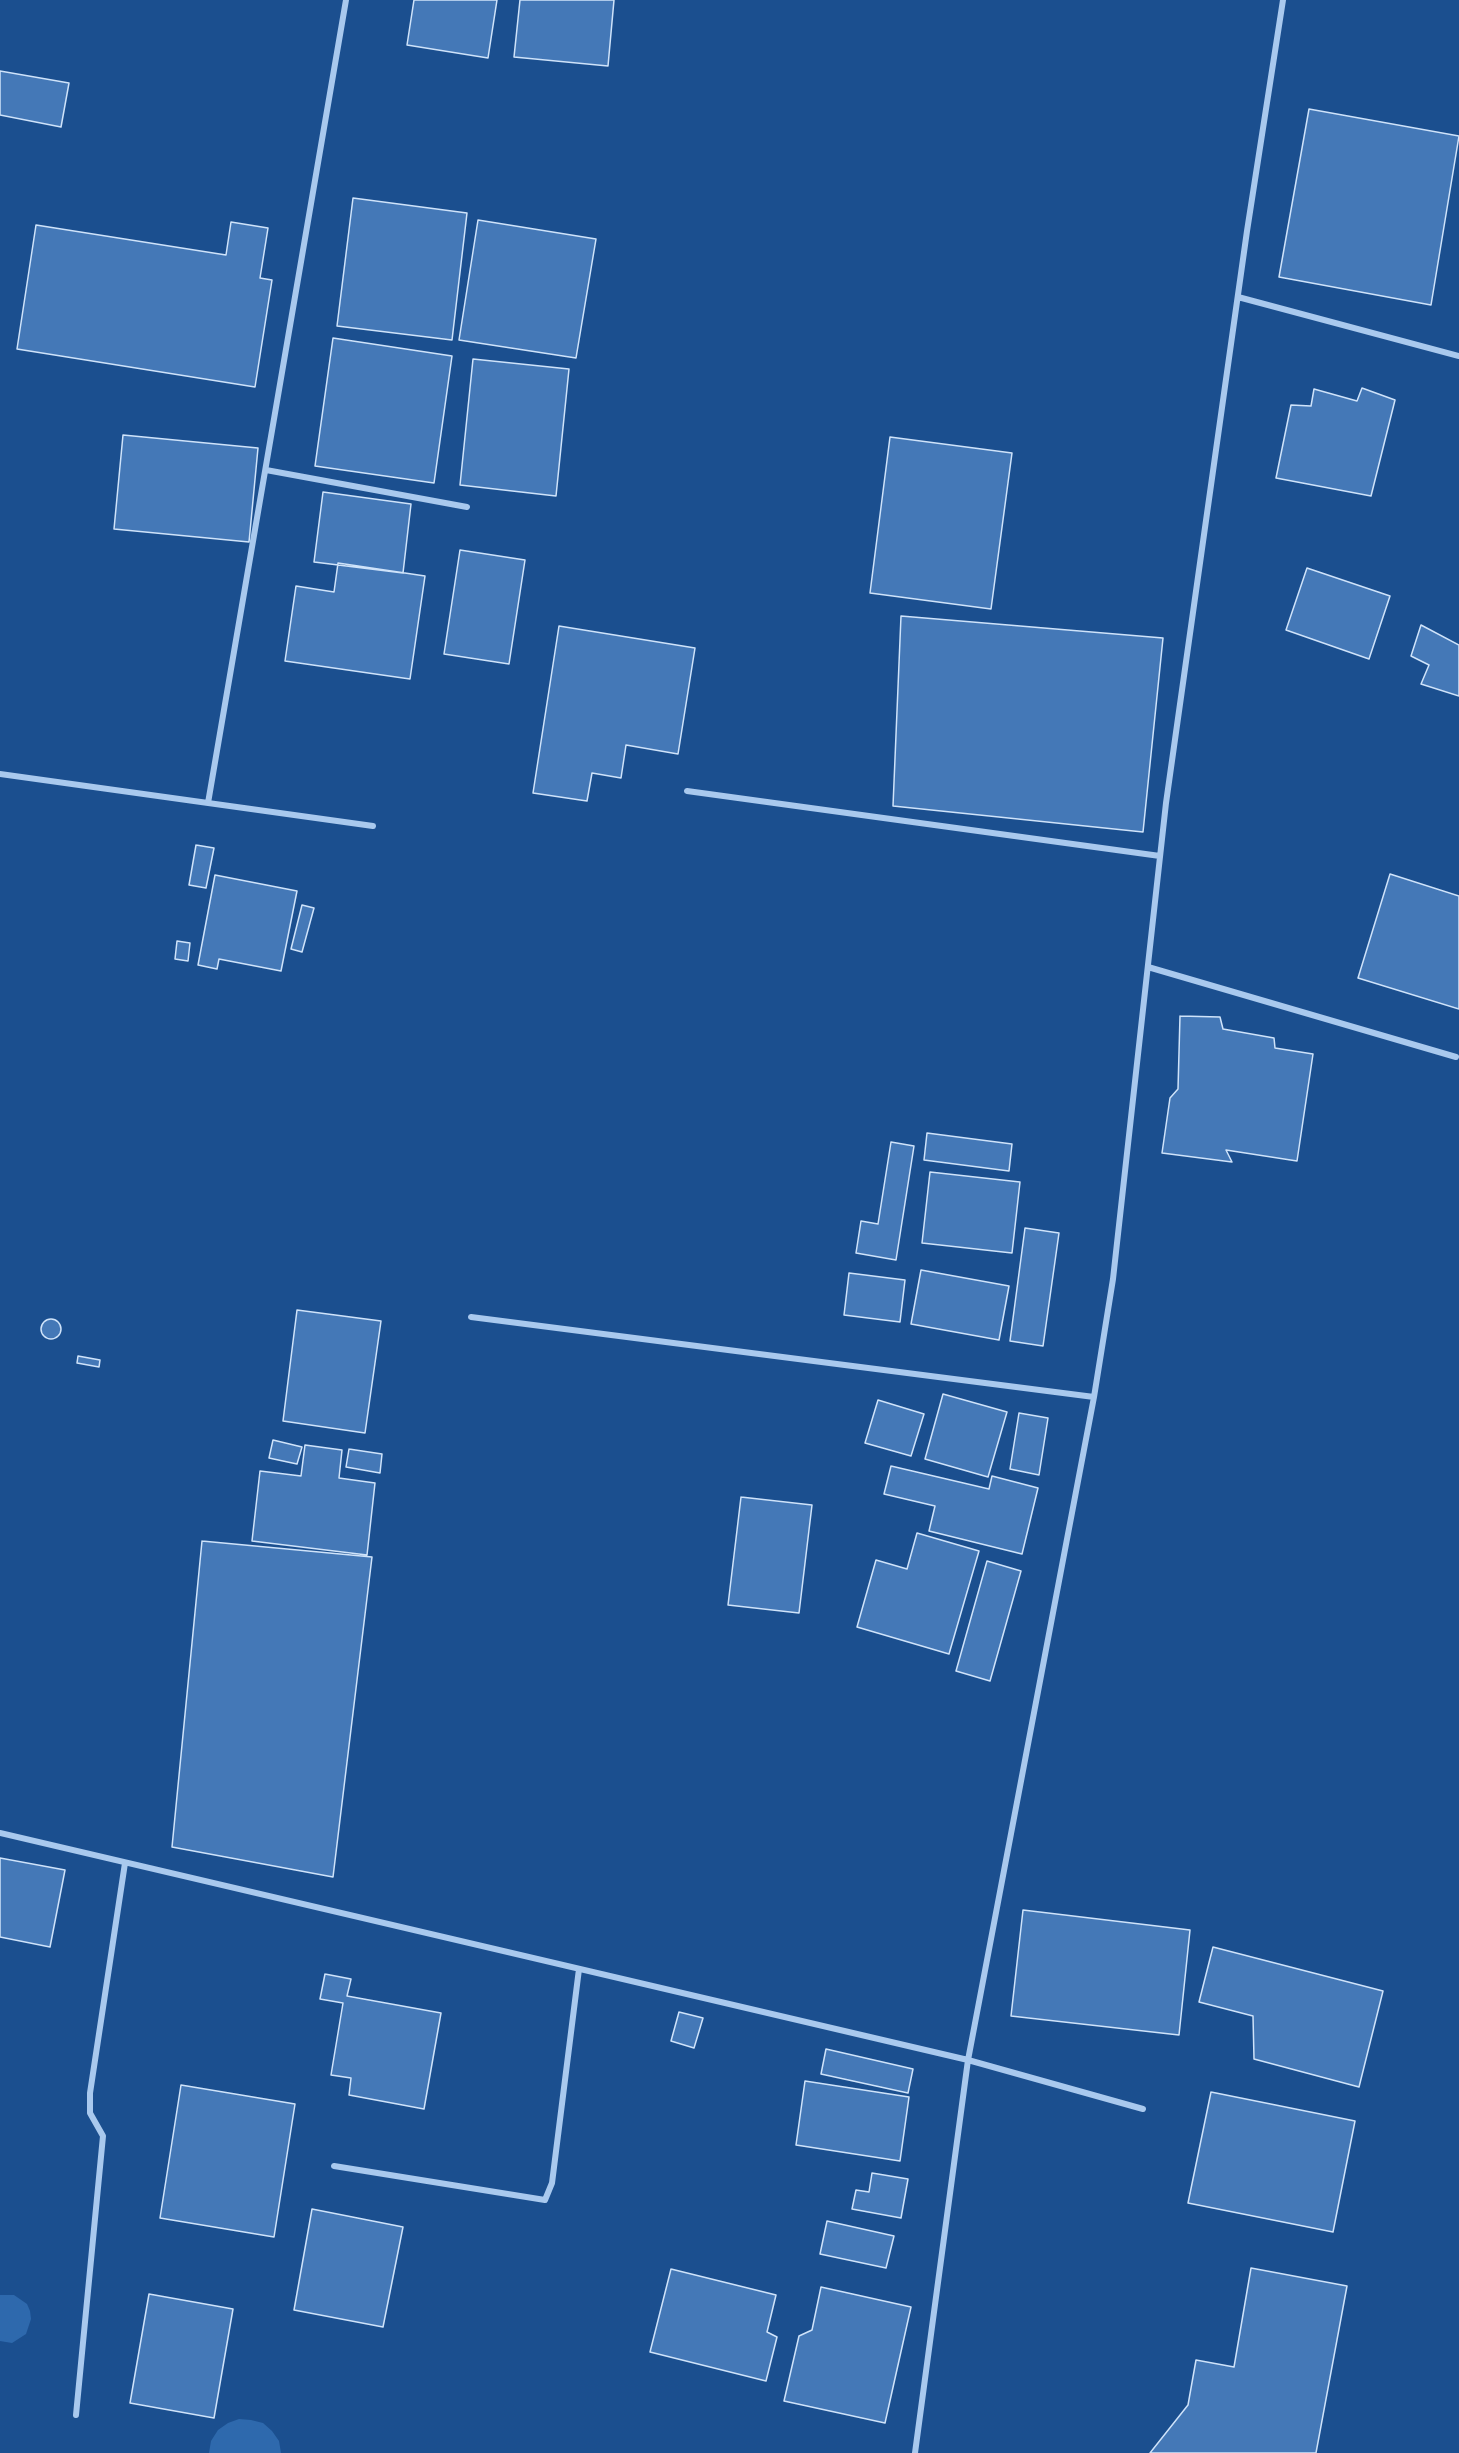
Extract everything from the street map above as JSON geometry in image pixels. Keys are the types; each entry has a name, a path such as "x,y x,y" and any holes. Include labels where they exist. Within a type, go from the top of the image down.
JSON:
{"street":[{"path":"208,803 346,0"},
{"path":"915,2453 968,2060 1094,1397 1113,1279 1160,856 1238,297 1283,0"},
{"path":"1238,297 1459,356"},
{"path":"266,470 467,507"},
{"path":"0,774 373,826"},
{"path":"687,791 1160,856"},
{"path":"1148,967 1456,1057"},
{"path":"471,1317 1094,1397"},
{"path":"0,1833 968,2060 1143,2109"},
{"path":"75,2415 103,2136 90,2113 90,2093 125,1863"},
{"path":"334,2166 545,2200 552,2183 579,1969"}],"shaded area":[{"path":"0,2295 14,2295 27,2304 30,2311 31,2319 26,2334 12,2343 0,2341"},
{"path":"239,2419 263,2423 279,2441 281,2453 209,2453 211,2441 218,2430"}],"building":[{"path":"414,0 497,0 488,58 407,45"},
{"path":"520,0 614,0 608,66 514,57"},
{"path":"0,71 69,83 61,127 0,115"},
{"path":"1309,109 1459,136 1431,305 1279,277"},
{"path":"353,198 467,213 452,340 337,326"},
{"path":"478,220 596,239 576,358 459,340"},
{"path":"231,222 268,228 260,278 272,280 255,387 17,349 36,225 226,255"},
{"path":"333,338 452,356 434,483 315,466"},
{"path":"473,359 569,369 556,496 460,485"},
{"path":"1362,388 1395,400 1371,496 1276,478 1291,405 1311,406 1314,389 1357,401"},
{"path":"123,435 258,448 249,542 114,529"},
{"path":"890,437 1012,453 991,609 870,593"},
{"path":"323,492 411,504 403,573 314,562"},
{"path":"460,550 525,560 509,664 444,654"},
{"path":"338,563 425,576 410,679 285,661 296,586 334,592"},
{"path":"1307,568 1390,596 1369,659 1286,630"},
{"path":"901,616 1163,638 1143,832 893,806"},
{"path":"1421,625 1459,645 1459,696 1421,684 1429,665 1411,656"},
{"path":"559,626 695,648 678,754 626,745 621,778 592,773 587,801 533,793"},
{"path":"196,845 214,848 206,888 189,885"},
{"path":"1390,874 1459,896 1459,1009 1358,978"},
{"path":"215,875 297,891 281,971 219,959 217,969 198,965"},
{"path":"302,905 314,908 302,952 291,949"},
{"path":"177,941 190,943 188,961 175,959"},
{"path":"1180,1016 1220,1017 1223,1029 1274,1038 1275,1048 1313,1054 1297,1161 1226,1150 1232,1162 1162,1153 1170,1098 1178,1089"},
{"path":"927,1133 1012,1144 1009,1171 924,1160"},
{"path":"891,1142 914,1146 896,1260 856,1253 861,1221 878,1224"},
{"path":"930,1172 1020,1182 1012,1253 922,1243"},
{"path":"1025,1228 1059,1233 1043,1346 1010,1341"},
{"path":"921,1270 1009,1286 999,1340 911,1324"},
{"path":"849,1273 905,1280 900,1322 844,1315"},
{"path":"297,1310 381,1321 365,1433 283,1421"},
{"path":"47,1319 55,1319 61,1325 61,1333 55,1339 47,1339 41,1333 41,1325"},
{"path":"78,1356 100,1360 99,1367 77,1363"},
{"path":"943,1394 1007,1412 988,1477 925,1459"},
{"path":"878,1400 924,1414 911,1456 865,1443"},
{"path":"1019,1413 1048,1418 1039,1475 1010,1469"},
{"path":"273,1440 302,1447 297,1464 269,1458"},
{"path":"305,1445 342,1450 339,1478 375,1483 367,1555 252,1541 260,1471 301,1476"},
{"path":"349,1449 382,1454 380,1473 346,1467"},
{"path":"891,1466 989,1489 992,1476 1038,1488 1022,1554 929,1531 935,1506 884,1494"},
{"path":"741,1497 812,1505 799,1613 728,1605"},
{"path":"917,1533 979,1551 949,1654 857,1627 876,1560 907,1569"},
{"path":"202,1541 372,1557 333,1877 172,1847"},
{"path":"987,1561 1021,1571 990,1681 956,1671"},
{"path":"0,1858 65,1870 50,1947 0,1937"},
{"path":"1023,1910 1190,1930 1179,2035 1011,2016"},
{"path":"1213,1947 1383,1991 1359,2087 1254,2059 1253,2016 1199,2002"},
{"path":"325,1974 351,1979 347,1996 441,2013 424,2109 349,2095 351,2078 331,2075 343,2003 320,1999"},
{"path":"679,2012 703,2018 694,2048 671,2041"},
{"path":"826,2049 913,2069 908,2093 821,2074"},
{"path":"805,2081 909,2097 900,2161 796,2145"},
{"path":"181,2085 295,2104 274,2237 160,2218"},
{"path":"1211,2092 1355,2121 1333,2232 1188,2203"},
{"path":"872,2173 908,2179 901,2218 852,2209 856,2190 869,2192"},
{"path":"312,2209 403,2227 383,2327 294,2310"},
{"path":"827,2221 894,2236 886,2268 820,2254"},
{"path":"1251,2268 1347,2286 1316,2453 1150,2453 1188,2405 1196,2360 1234,2367"},
{"path":"671,2269 776,2295 767,2332 777,2337 766,2381 650,2352"},
{"path":"821,2287 911,2307 885,2423 784,2401 799,2336 812,2330"},
{"path":"149,2294 233,2309 214,2418 130,2403"}]}
